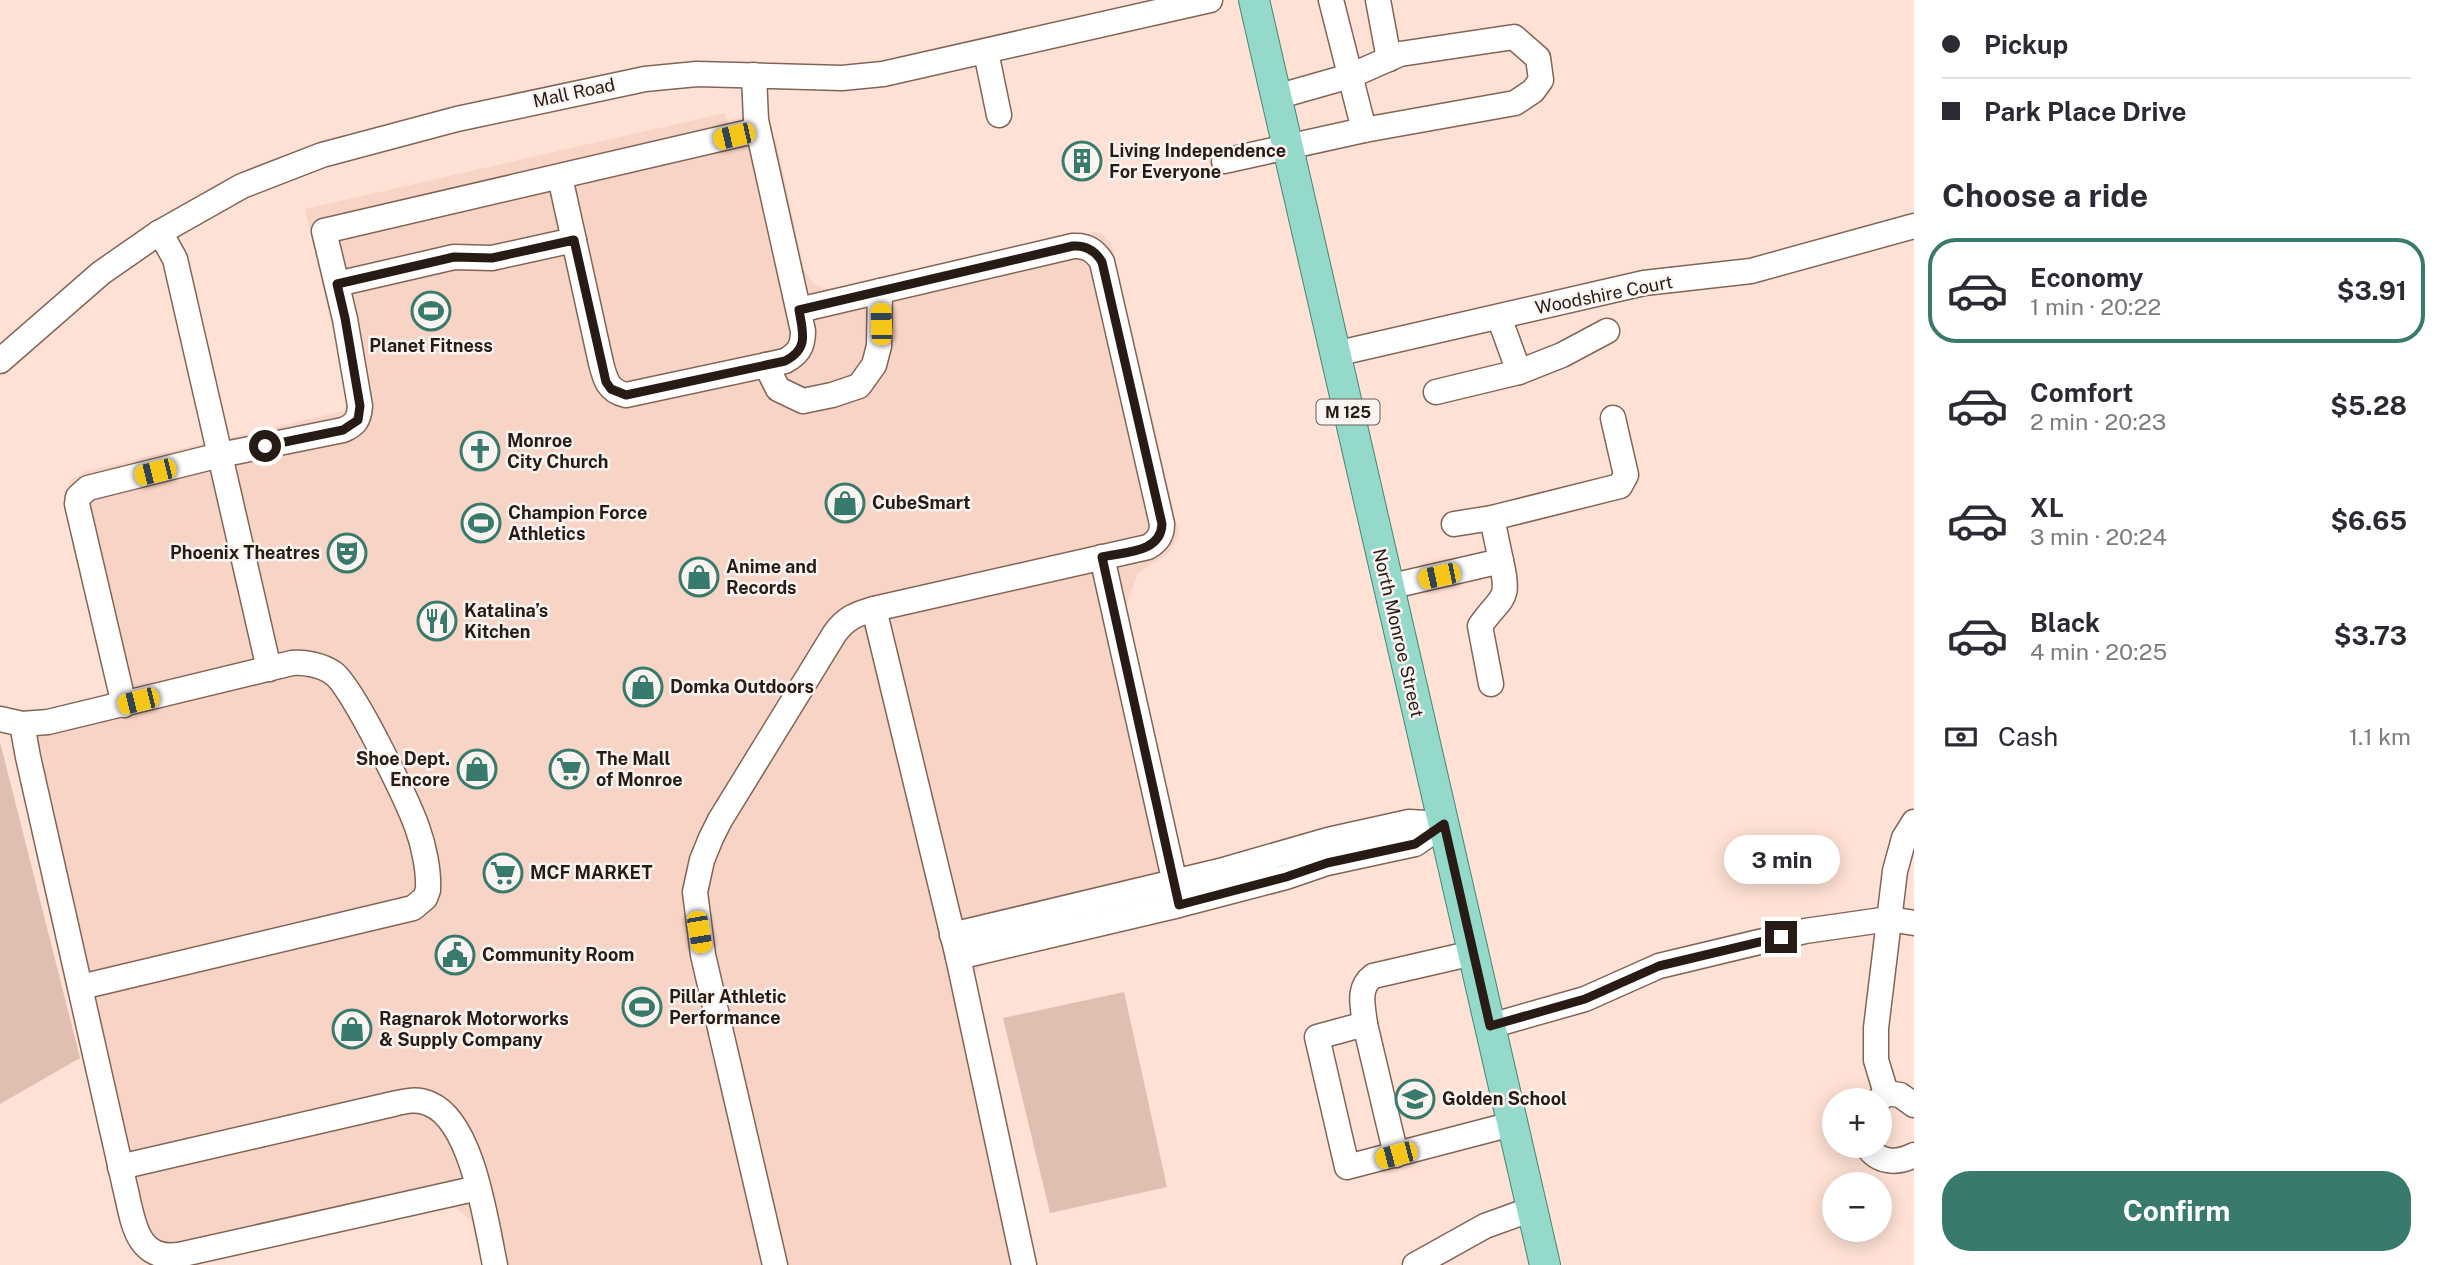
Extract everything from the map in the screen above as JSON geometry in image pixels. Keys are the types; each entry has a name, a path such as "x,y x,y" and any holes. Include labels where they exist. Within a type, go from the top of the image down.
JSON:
{"main road":[{"name":"North Monroe Street","path":"1254,0 1545,1265"}],"street":[{"name":"Mall Road","path":"0,361 101,273 160,232 267,176 322,155 395,134 635,81 698,74 842,78 883,74 1210,0"},
{"path":"1331,0 1364,130"},
{"path":"1378,0 1389,59"},
{"path":"1224,161 1364,130 1515,103 1533,91 1541,80 1538,58 1514,37 1400,54 1350,76 1276,97"},
{"path":"986,52 999,115"},
{"path":"560,177 601,363 606,382 611,389 626,395 785,361 800,349 803,331 758,130 754,75"},
{"path":"124,705 77,503 79,497 88,488 343,430 358,420 360,406 345,318 324,231 758,130"},
{"name":"Woodshire Court","path":"1335,354 1644,284 1751,271 1914,226"},
{"path":"160,232 175,259 269,668"},
{"path":"337,284 454,257 492,258 574,240"},
{"path":"775,1265 703,955 695,892 702,860 720,820 846,619 874,609 1148,547 1162,533 1106,281 1098,256 1088,247 1073,246 799,310"},
{"path":"766,365 778,389 803,401 859,386 874,365 879,346 880,292"},
{"path":"1499,317 1519,372"},
{"path":"1436,392 1519,372 1562,355 1607,331"},
{"path":"1454,524 1492,518 1620,486 1626,475 1613,418"},
{"path":"1490,684 1480,626 1503,598 1506,584 1492,518"},
{"path":"1102,557 1177,894"},
{"path":"1388,587 1501,561"},
{"path":"874,609 955,946 1024,1265"},
{"path":"81,987 413,908 425,898 429,882 417,826 350,691 333,673 299,663 48,722 11,722 28,757 120,1167 139,1238 155,1253 171,1256 478,1188"},
{"path":"955,946 1177,894 1341,837 1409,822 1444,824"},
{"path":"1881,1088 1876,1060 1876,1028 1895,871 1903,838 1914,822"},
{"path":"1490,1026 1585,999 1659,966 1805,931 1889,919 1914,923"},
{"path":"1396,1155 1365,1024 1361,992 1366,981 1373,976 1473,953"},
{"path":"1365,1024 1317,1037 1347,1167 1512,1124"},
{"path":"1892,1096 1900,1095 1914,1105"},
{"path":"120,1167 414,1100 422,1101 438,1108 451,1122 468,1152 495,1265"},
{"path":"1881,1158 1886,1161 1899,1161 1914,1155"},
{"path":"1415,1265 1485,1226 1532,1209"}],"shaded area":[{"path":"725,113 733,149 776,139 804,270 814,284 828,289 1095,232 1104,236 1112,245 1179,533 1170,552 1138,573 1126,605 1194,911 987,960 972,980 1036,1265 482,1265 471,1220 456,1208 444,1208 197,1265 150,1265 143,1262 127,1242 7,708 27,713 96,700 106,693 111,682 64,497 71,480 86,471 344,411 348,396 305,209"},
{"path":"0,742 80,1058 0,1104"},
{"path":"1124,992 1167,1187 1050,1213 1003,1018"}],"place":[{"name":"Living Independence For Everyone","path":"1082,161"},
{"name":"Planet Fitness","path":"431,311"},
{"name":"Monroe City Church","path":"480,451"},
{"name":"CubeSmart","path":"845,503"},
{"name":"Champion Force Athletics","path":"481,523"},
{"name":"Phoenix Theatres","path":"347,553"},
{"name":"Anime and Records","path":"699,577"},
{"name":"Katalina’s Kitchen","path":"437,621"},
{"name":"Domka Outdoors","path":"643,687"},
{"name":"Shoe Dept. Encore","path":"477,769"},
{"name":"The Mall of Monroe","path":"569,769"},
{"name":"MCF MARKET","path":"503,873"},
{"name":"Community Room","path":"455,955"},
{"name":"Pillar Athletic Performance","path":"642,1007"},
{"name":"Ragnarok Motorworks & Supply Company","path":"352,1029"},
{"name":"Golden School","path":"1415,1099"}],"route":[{"path":"265,446 343,430 358,420 360,406 337,284 454,257 492,258 574,240 606,382 611,389 626,395 785,361 794,356 803,342 799,310 1073,246 1088,247 1102,262 1162,524 1162,533 1152,545 1102,557 1179,905 1286,877 1327,863 1415,844 1444,824 1490,1026 1585,999 1659,966 1781,937"}]}
